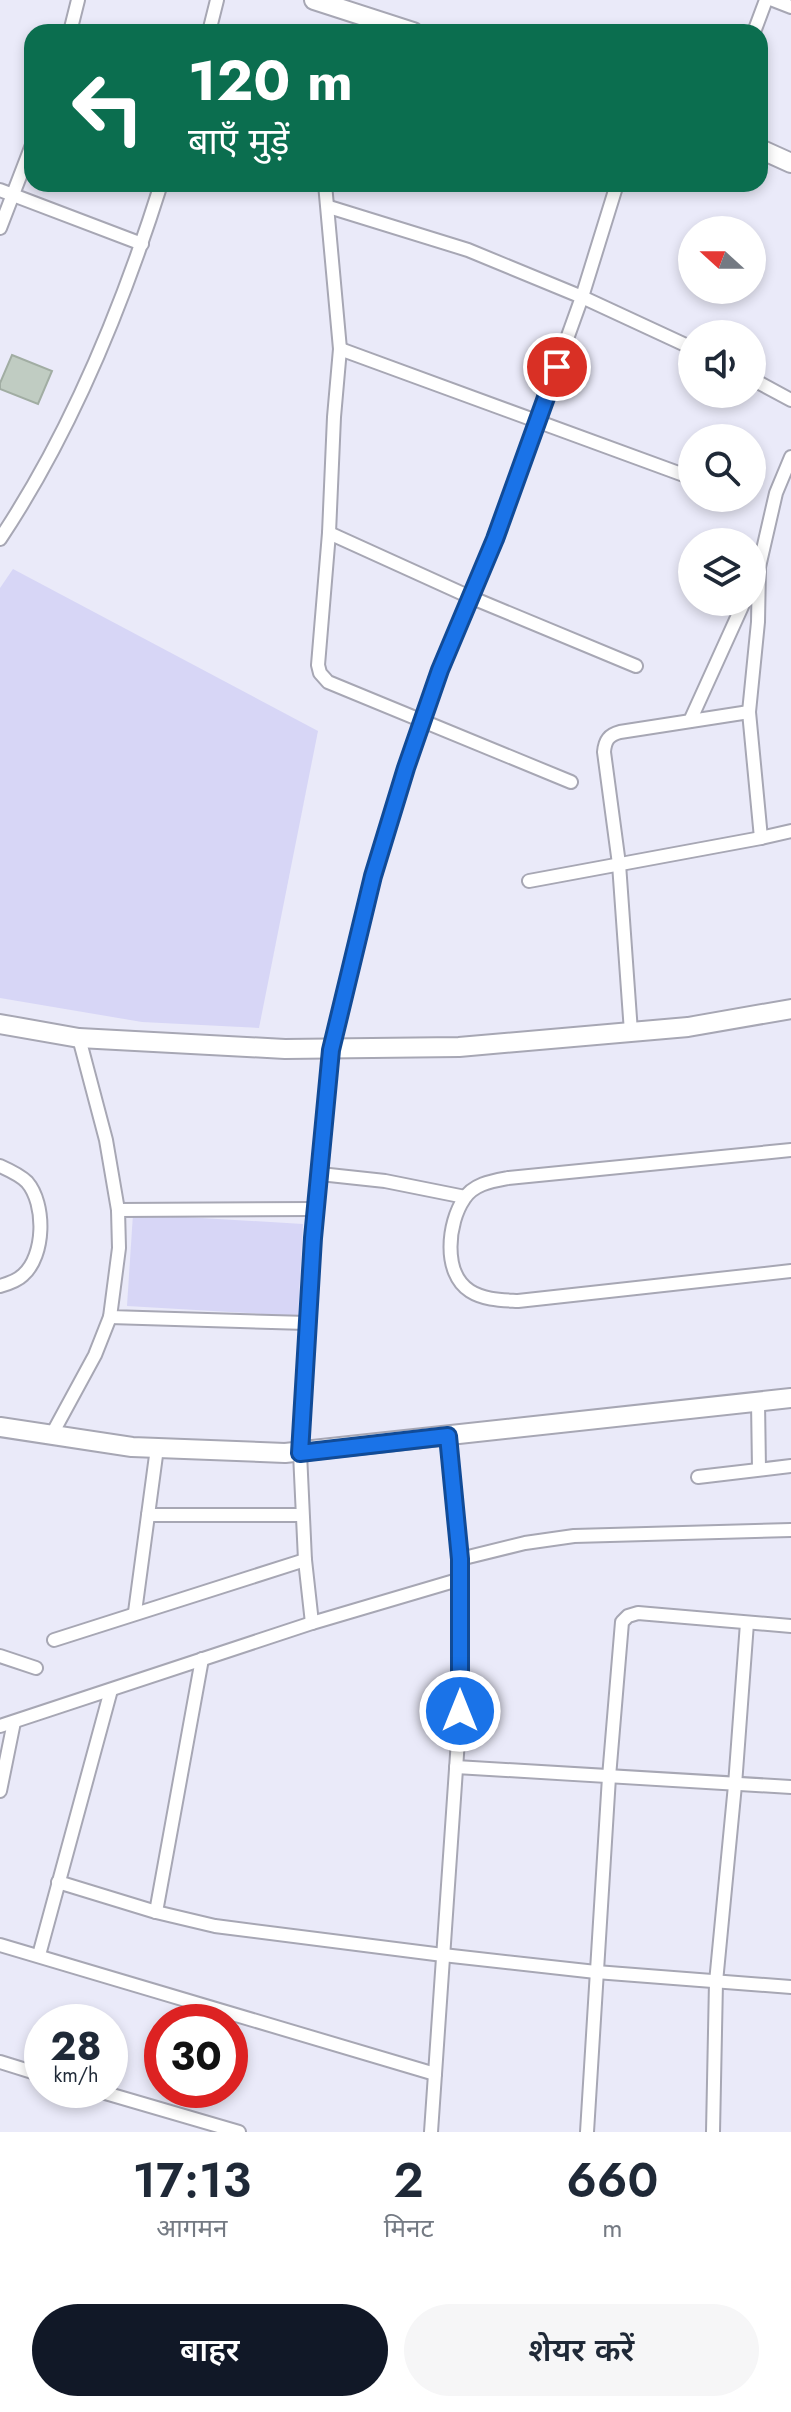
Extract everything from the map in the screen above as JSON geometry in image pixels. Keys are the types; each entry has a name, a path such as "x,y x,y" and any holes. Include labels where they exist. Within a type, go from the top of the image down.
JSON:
{"street":[{"path":"72,24 78,0"},
{"path":"211,24 217,0"},
{"path":"314,0 388,24"},
{"path":"757,24 766,0"},
{"path":"773,0 791,7"},
{"path":"768,153 791,163"},
{"path":"0,228 24,168"},
{"path":"0,190 142,244"},
{"path":"0,539 36,479 91,370 117,312 158,192"},
{"path":"326,192 340,349 318,665 320,673 328,682 571,782"},
{"path":"312,1623 301,1515 300,1453 315,1209 331,1050 373,876 440,670 495,539 582,297 615,192"},
{"path":"329,207 468,250 582,297 678,342"},
{"path":"340,349 678,473"},
{"path":"766,387 791,400"},
{"path":"766,537 776,493 791,457"},
{"path":"329,533 470,597 636,666"},
{"path":"690,721 738,616"},
{"path":"758,616 749,712 761,838"},
{"path":"631,1032 619,864 605,743 611,735 620,732 749,712"},
{"path":"529,881 791,831"},
{"path":"0,1024 79,1038 331,1050 459,1047 688,1027 791,1009"},
{"path":"51,1436 95,1355 110,1317 119,1248 118,1210 106,1140 79,1038"},
{"path":"791,1150 483,1183 465,1197 455,1220 450,1246 454,1269 467,1290 489,1299 518,1301 791,1271"},
{"path":"0,1166 27,1182 37,1199 42,1226 39,1246 24,1275 0,1286"},
{"path":"320,1174 385,1181 465,1197"},
{"path":"118,1210 315,1209"},
{"path":"110,1317 307,1323"},
{"path":"0,1427 132,1447 274,1454 791,1398"},
{"path":"758,1402 759,1469"},
{"path":"431,2132 460,1711 461,1579 448,1436"},
{"path":"135,1612 157,1448"},
{"path":"698,1477 791,1466"},
{"path":"148,1515 301,1515"},
{"path":"460,1559 525,1543 574,1536 791,1530"},
{"path":"54,1640 305,1560"},
{"path":"0,1726 312,1623 461,1579"},
{"path":"587,2132 622,1622 638,1613 791,1626"},
{"path":"713,2132 716,1982 747,1623"},
{"path":"0,1656 36,1668"},
{"path":"156,1912 202,1659"},
{"path":"39,1955 111,1690"},
{"path":"0,1791 14,1722"},
{"path":"456,1767 791,1787"},
{"path":"58,1882 156,1912 215,1926 596,1972 791,1987"},
{"path":"0,1945 435,2074"},
{"path":"0,2062 24,2069"},
{"path":"128,2101 205,2127 239,2132"}],"shaded area":[{"path":"13,569 318,731 259,1028 142,1022 0,998 0,588"},
{"path":"133,1214 303,1224 298,1316 127,1306"}],"building":[{"path":"12,355 52,371 38,404 0,389"}],"route":[{"path":"460,1711 461,1579 448,1436 300,1453 315,1209 331,1050 373,876 440,670 495,539 557,367"}]}
